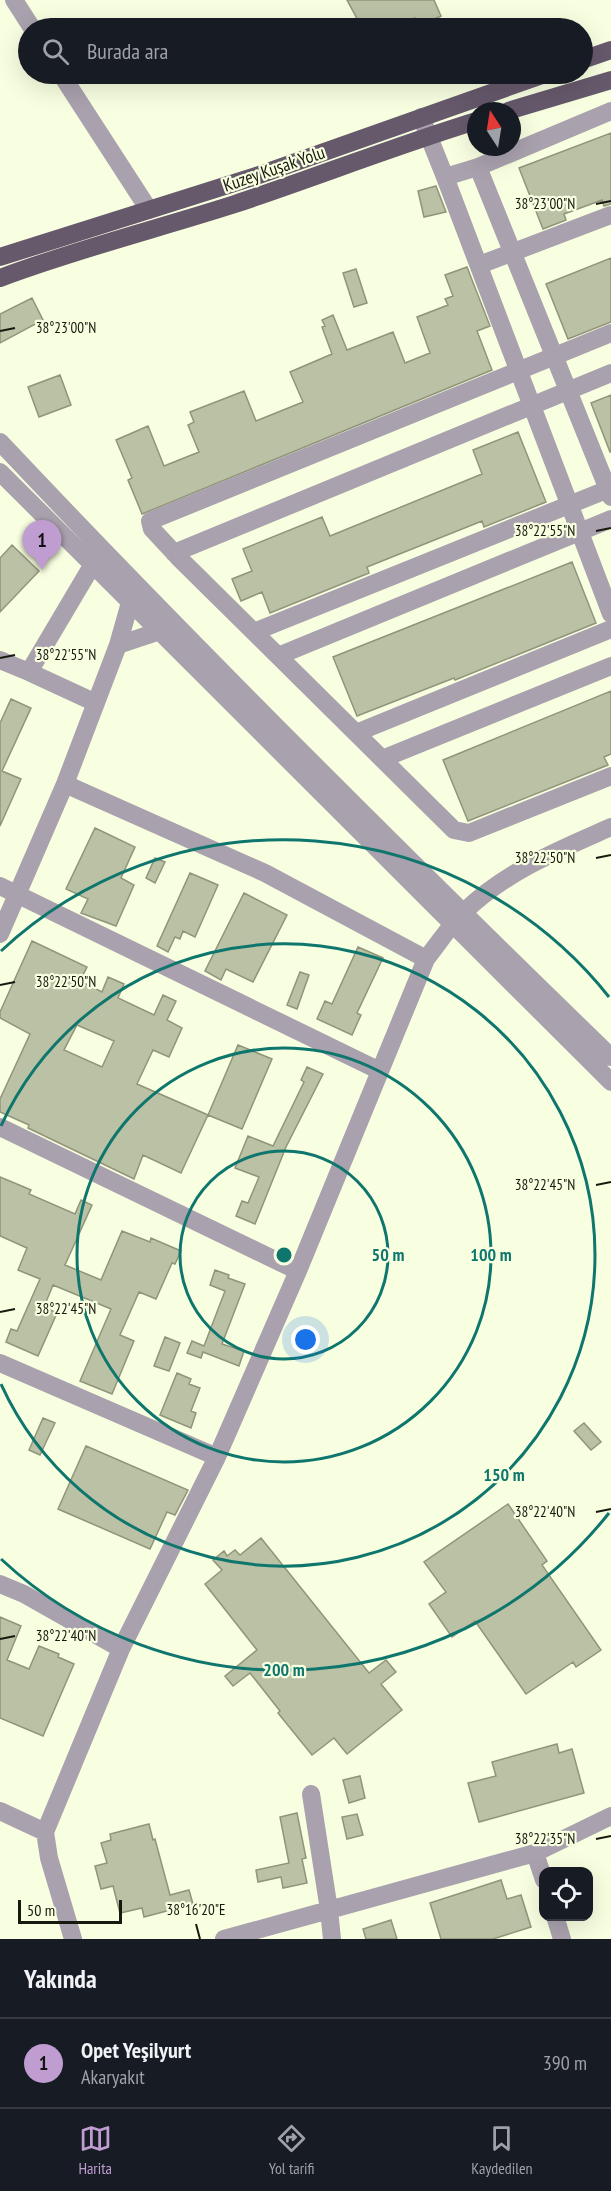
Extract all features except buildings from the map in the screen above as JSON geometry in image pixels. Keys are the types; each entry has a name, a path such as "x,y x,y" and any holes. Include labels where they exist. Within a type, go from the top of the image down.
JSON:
{"main road":[{"path":"593,56 611,50"},
{"path":"521,107 611,80"},
{"name":"Kuzey Kuşak Yolu","path":"0,257 256,176 516,84"},
{"name":"Kuzey Kuşak Yolu","path":"0,278 39,263 235,204 428,135 467,124"}],"street":[{"path":"14,0 26,18"},
{"path":"67,84 149,210"},
{"path":"445,177 478,167 611,111"},
{"path":"421,117 611,614"},
{"path":"254,632 570,505 610,492 478,167"},
{"path":"479,265 611,215"},
{"path":"611,333 150,521 152,529 174,552 454,830 470,833 611,776"},
{"path":"174,552 611,373"},
{"path":"0,442 133,593 458,919 611,1082"},
{"path":"0,472 93,564 133,593"},
{"path":"278,656 611,519"},
{"path":"29,672 93,564"},
{"path":"0,934 65,784 118,645 133,593"},
{"path":"118,645 165,624"},
{"path":"356,733 611,629"},
{"path":"0,660 96,703"},
{"path":"382,759 611,666"},
{"path":"65,784 265,873 426,959"},
{"path":"73,1939 49,1858 45,1832 122,1649 216,1457 298,1271 426,959 458,919 491,888 527,865 611,826"},
{"path":"0,886 380,1071"},
{"path":"458,919 611,1057"},
{"path":"0,1127 298,1271"},
{"path":"0,1363 216,1457"},
{"path":"0,1584 24,1594 122,1649"},
{"path":"311,1794 332,1939"},
{"path":"0,1811 45,1832"},
{"path":"224,1939 535,1853 611,1816"},
{"path":"535,1853 539,1867"},
{"path":"556,1921 561,1939"}],"place":[{"name":"Opet Yeşilyurt","path":"42,570"}]}
